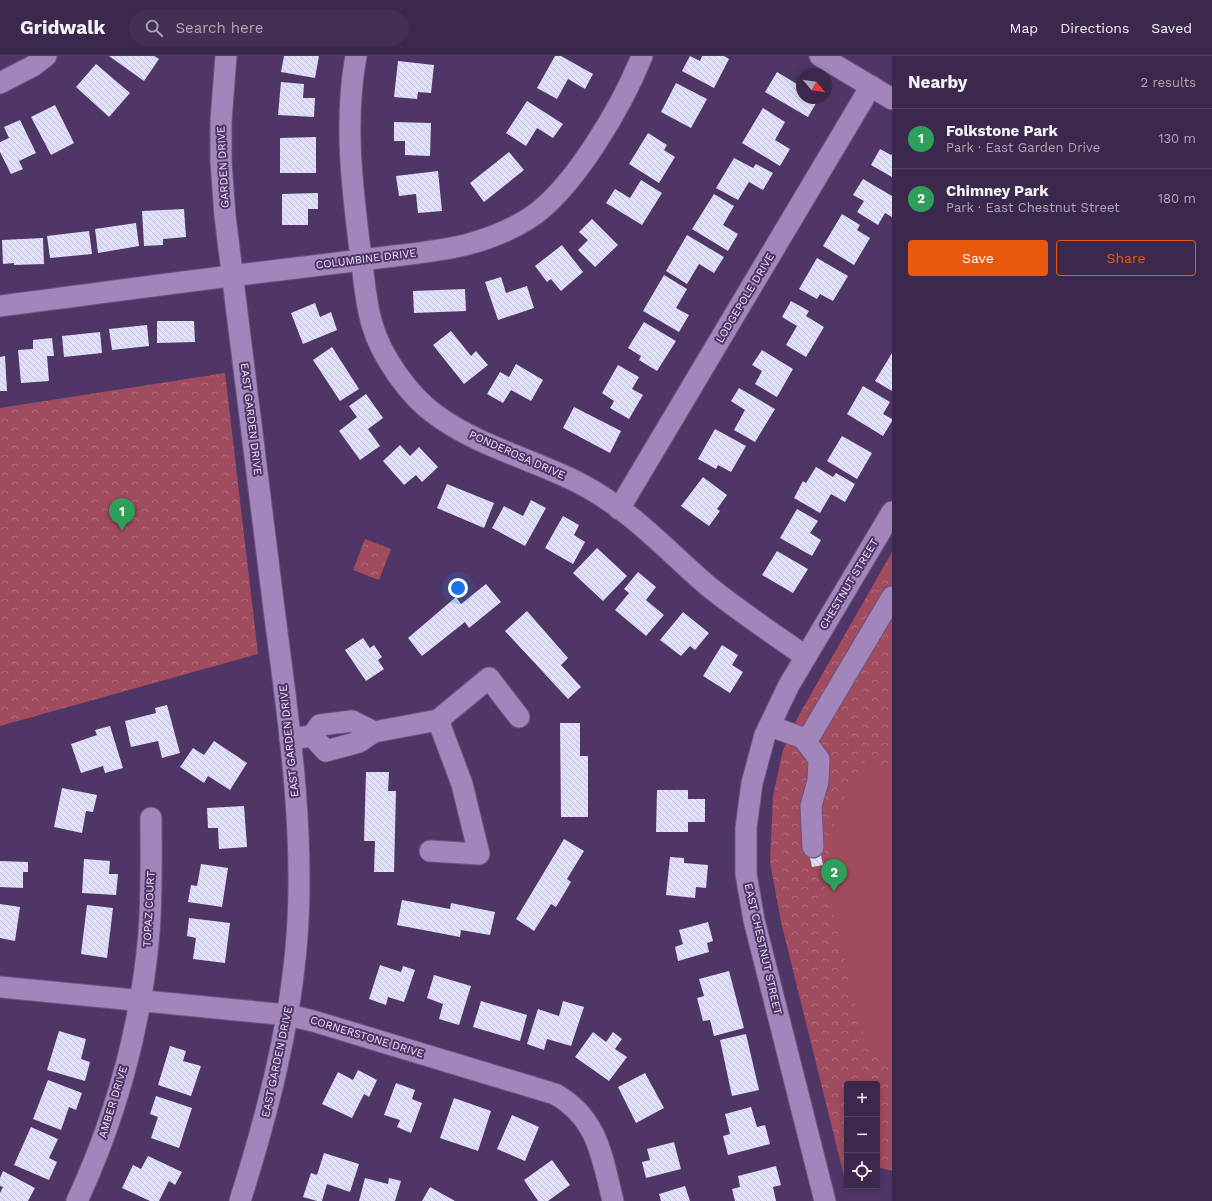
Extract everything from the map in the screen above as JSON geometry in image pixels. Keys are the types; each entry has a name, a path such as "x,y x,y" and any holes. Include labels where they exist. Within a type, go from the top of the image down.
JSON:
{"street":[{"path":"0,83 33,66 46,56"},
{"name":"GARDEN DRIVE","path":"226,56 220,121 221,162 233,277"},
{"name":"PONDEROSA DRIVE","path":"356,56 350,113 350,158 352,184 371,320 380,345 389,361 419,400 435,415 472,437 550,468 600,495 643,527 734,607 805,656"},
{"name":"COLUMBINE DRIVE","path":"0,306 444,250 476,244 512,228 531,217 566,184 586,157 619,105 634,77 642,56"},
{"path":"820,56 892,99"},
{"name":"LODGEPOLE DRIVE","path":"619,509 870,86"},
{"name":"EAST GARDEN DRIVE","path":"233,277 290,739 299,851 300,895 293,978 288,1015 270,1099 240,1201"},
{"name":"CHESTNUT STREET","path":"805,656 892,512"},
{"path":"803,738 811,734 892,597"},
{"name":"EAST CHESTNUT STREET","path":"805,656 789,685 757,759 746,828 746,874 754,920 826,1201"},
{"path":"290,739 312,736 326,750 359,742 374,732 438,720 489,678 520,717"},
{"path":"430,851 479,854 462,784 438,720"},
{"path":"770,726 803,738 819,759 818,781 812,806 813,847"},
{"name":"TOPAZ COURT","path":"140,1000 149,932 151,818"},
{"name":"CORNERSTONE DRIVE","path":"0,987 288,1015 313,1021 555,1094 570,1102 586,1118 592,1130 613,1201"},
{"name":"AMBER DRIVE","path":"77,1201 98,1150 119,1088 140,1000"}],"green space":[{"path":"225,373 258,654 0,726 0,408"},
{"path":"365,539 391,549 379,580 353,570"},
{"path":"892,552 892,1171 880,1168 880,1081 844,1081 844,1176 781,922 770,862 773,796 783,750 799,715"},
{"path":"866,759 892,774 892,1064 867,1049 826,888 836,813"}],"building":[{"path":"109,56 154,56 159,59 144,81"},
{"path":"284,56 319,56 315,78 281,72"},
{"path":"555,56 561,56 593,74 585,89 568,79 557,99 537,88"},
{"path":"690,56 700,61 702,56 724,56 729,59 714,88 682,71"},
{"path":"398,61 434,65 431,93 418,92 417,99 394,97"},
{"path":"96,64 130,93 109,117 76,87"},
{"path":"777,72 796,83 796,104 816,104 808,117 765,92"},
{"path":"281,82 304,84 303,98 315,98 314,117 278,115"},
{"path":"676,83 707,99 691,128 661,112"},
{"path":"527,101 563,124 553,138 537,128 526,146 506,133"},
{"path":"55,105 74,143 51,155 31,117"},
{"path":"763,108 785,122 775,140 790,149 780,166 742,143"},
{"path":"20,120 36,153 19,161 23,169 11,174 0,152 0,142 9,138 4,127"},
{"path":"394,122 431,123 430,156 405,155 405,141 394,141"},
{"path":"648,133 667,145 664,150 675,157 659,183 629,164"},
{"path":"316,137 316,173 280,173 280,138"},
{"path":"880,149 891,155 892,154 892,177 871,165"},
{"path":"509,152 524,170 484,202 470,183"},
{"path":"734,158 753,168 756,164 773,173 763,190 749,182 738,200 716,188"},
{"path":"438,171 442,211 418,213 416,194 399,196 396,176"},
{"path":"863,179 892,196 892,217 885,213 878,225 857,212 864,201 853,195"},
{"path":"641,180 662,193 642,225 606,203 615,189 630,198"},
{"path":"318,193 318,209 308,209 308,225 282,225 282,194"},
{"path":"714,194 734,206 723,225 738,234 728,251 692,229"},
{"path":"184,209 186,237 163,239 163,245 144,246 142,211"},
{"path":"842,214 860,225 857,230 870,238 854,265 823,246"},
{"path":"592,219 618,245 595,267 578,250 588,240 579,232"},
{"path":"136,223 139,246 98,253 95,229"},
{"path":"89,231 92,254 50,258 47,236"},
{"path":"687,235 724,257 714,273 699,264 687,284 666,271"},
{"path":"43,238 44,264 3,264 2,240"},
{"path":"562,245 583,272 561,291 551,279 547,282 535,266"},
{"path":"817,258 848,276 833,301 820,294 817,299 799,289"},
{"path":"664,275 687,289 676,308 689,315 679,332 643,311"},
{"path":"501,277 506,293 527,286 534,308 498,320 485,282"},
{"path":"465,289 466,311 414,313 413,291"},
{"path":"791,301 809,311 806,316 824,327 806,357 786,345 797,326 782,317"},
{"path":"315,303 320,317 331,312 337,330 303,344 291,313"},
{"path":"157,321 194,321 195,342 157,343"},
{"path":"644,322 676,341 657,371 639,360 641,356 628,348"},
{"path":"147,325 149,346 112,350 109,329"},
{"path":"451,331 471,356 476,351 488,365 464,384 433,345"},
{"path":"100,332 102,353 64,357 62,336"},
{"path":"52,338 54,356 47,356 49,381 21,383 18,350 33,349 33,340"},
{"path":"332,347 359,389 340,401 313,360"},
{"path":"762,350 793,369 777,397 755,384 762,371 752,365"},
{"path":"892,353 892,391 875,381"},
{"path":"5,356 7,391 0,391 0,357"},
{"path":"516,364 543,380 531,401 511,390 503,403 487,394 500,372 509,377"},
{"path":"618,365 639,377 632,389 643,395 629,419 610,408 614,401 602,393"},
{"path":"863,386 890,402 883,414 892,419 892,421 883,436 847,414"},
{"path":"739,388 775,409 755,442 734,430 745,410 731,401"},
{"path":"366,394 383,418 368,429 380,446 360,460 339,431 357,417 349,406"},
{"path":"574,407 621,431 610,453 563,428"},
{"path":"715,429 746,446 731,472 718,465 716,469 698,459"},
{"path":"842,436 872,453 857,479 827,461"},
{"path":"400,445 410,456 419,447 438,467 422,482 416,475 404,485 383,461"},
{"path":"816,467 833,477 836,473 855,484 845,502 831,494 820,513 794,498 803,481 806,483"},
{"path":"703,477 727,495 717,509 720,511 709,526 681,506"},
{"path":"447,484 494,503 484,528 437,508"},
{"path":"531,500 546,508 525,546 492,528 504,506 523,516"},
{"path":"797,509 818,521 810,533 821,540 812,556 780,538"},
{"path":"563,516 579,525 574,535 585,542 573,564 545,548"},
{"path":"597,548 627,576 603,601 573,573"},
{"path":"777,551 808,569 793,593 762,575"},
{"path":"638,572 656,587 646,600 664,615 646,636 615,610 629,593 624,589"},
{"path":"486,584 501,602 469,628 465,622 422,656 408,638 456,597 461,604"},
{"path":"527,611 568,658 561,665 581,687 568,699 505,631"},
{"path":"683,612 709,633 695,650 690,646 681,656 660,640"},
{"path":"363,638 370,648 374,645 382,657 378,660 384,669 366,681 345,650"},
{"path":"722,645 738,655 732,665 743,672 730,693 703,676"},
{"path":"167,705 180,753 162,758 158,741 131,747 125,721 156,713 155,708"},
{"path":"560,723 580,723 580,756 588,756 588,817 561,817"},
{"path":"110,726 123,768 105,773 103,766 81,773 71,744 97,735 95,730"},
{"path":"214,741 247,763 230,790 208,776 204,783 180,767 193,748 204,755"},
{"path":"366,772 389,772 388,791 396,791 394,872 374,872 375,841 364,841"},
{"path":"62,788 97,795 93,812 86,811 82,833 54,827"},
{"path":"657,790 688,790 688,799 705,799 705,822 688,822 688,832 656,832"},
{"path":"244,806 247,847 219,849 218,828 208,828 207,808"},
{"path":"564,839 584,851 567,879 571,882 556,907 551,904 534,931 516,919"},
{"path":"819,846 823,865 812,867 808,848"},
{"path":"670,857 684,858 684,863 708,865 706,888 696,887 695,898 666,895"},
{"path":"84,859 110,861 109,874 118,874 116,895 82,893"},
{"path":"0,861 28,862 28,872 23,872 23,888 0,887"},
{"path":"201,864 228,868 222,907 188,902 191,885 197,886"},
{"path":"402,900 450,909 451,903 495,912 490,935 461,930 460,937 397,925"},
{"path":"0,904 20,907 15,941 0,938"},
{"path":"87,905 113,908 107,958 81,954"},
{"path":"189,918 230,923 225,963 193,959 196,938 187,936"},
{"path":"708,922 713,941 707,943 709,952 678,961 675,947 683,944 679,930"},
{"path":"380,965 401,972 403,966 415,970 404,1002 388,997 386,1005 369,999"},
{"path":"729,971 744,1028 714,1036 710,1020 703,1021 697,998 704,996 699,979"},
{"path":"434,975 471,986 459,1025 439,1019 443,1004 427,998"},
{"path":"481,1001 527,1015 520,1041 473,1027"},
{"path":"563,1001 584,1007 571,1046 547,1039 544,1050 527,1044 538,1009 559,1016"},
{"path":"59,1031 86,1039 81,1059 90,1062 85,1081 47,1070"},
{"path":"593,1032 606,1042 613,1032 622,1039 615,1049 627,1057 609,1081 575,1057"},
{"path":"746,1034 759,1090 732,1096 720,1040"},
{"path":"170,1046 186,1051 183,1061 201,1066 191,1096 158,1085"},
{"path":"358,1070 377,1080 369,1097 364,1094 352,1118 322,1104 338,1072 353,1080"},
{"path":"645,1073 664,1108 636,1123 618,1087"},
{"path":"48,1080 82,1093 76,1110 69,1107 61,1130 33,1119"},
{"path":"396,1083 415,1090 412,1099 422,1103 411,1133 397,1127 400,1120 384,1115"},
{"path":"156,1096 192,1108 179,1148 151,1138 158,1117 150,1114"},
{"path":"454,1098 491,1111 478,1151 440,1138"},
{"path":"751,1107 757,1127 765,1125 770,1144 728,1155 723,1136 730,1134 725,1114"},
{"path":"512,1115 539,1127 525,1161 497,1149"},
{"path":"31,1127 58,1139 49,1158 57,1162 49,1180 14,1165"},
{"path":"674,1142 681,1169 646,1178 642,1162 650,1160 647,1149"},
{"path":"324,1153 359,1164 350,1192 327,1184 322,1201 303,1197 311,1173 317,1175"},
{"path":"148,1156 182,1172 175,1185 169,1181 159,1201 150,1201 122,1188 133,1165 141,1169"},
{"path":"552,1160 570,1185 548,1201 538,1201 524,1180"},
{"path":"776,1166 781,1185 773,1187 776,1201 735,1201 732,1189 740,1187 738,1176"},
{"path":"3,1171 35,1188 28,1201 0,1201 0,1193 3,1187 0,1186 0,1178"},
{"path":"365,1178 388,1184 389,1178 401,1181 395,1201 359,1201"},
{"path":"685,1186 690,1201 661,1201 659,1194"},
{"path":"430,1187 455,1201 422,1201"}],"place":[{"name":"Folkstone Park","path":"122,531"},
{"name":"Chimney Park","path":"834,892"}]}
